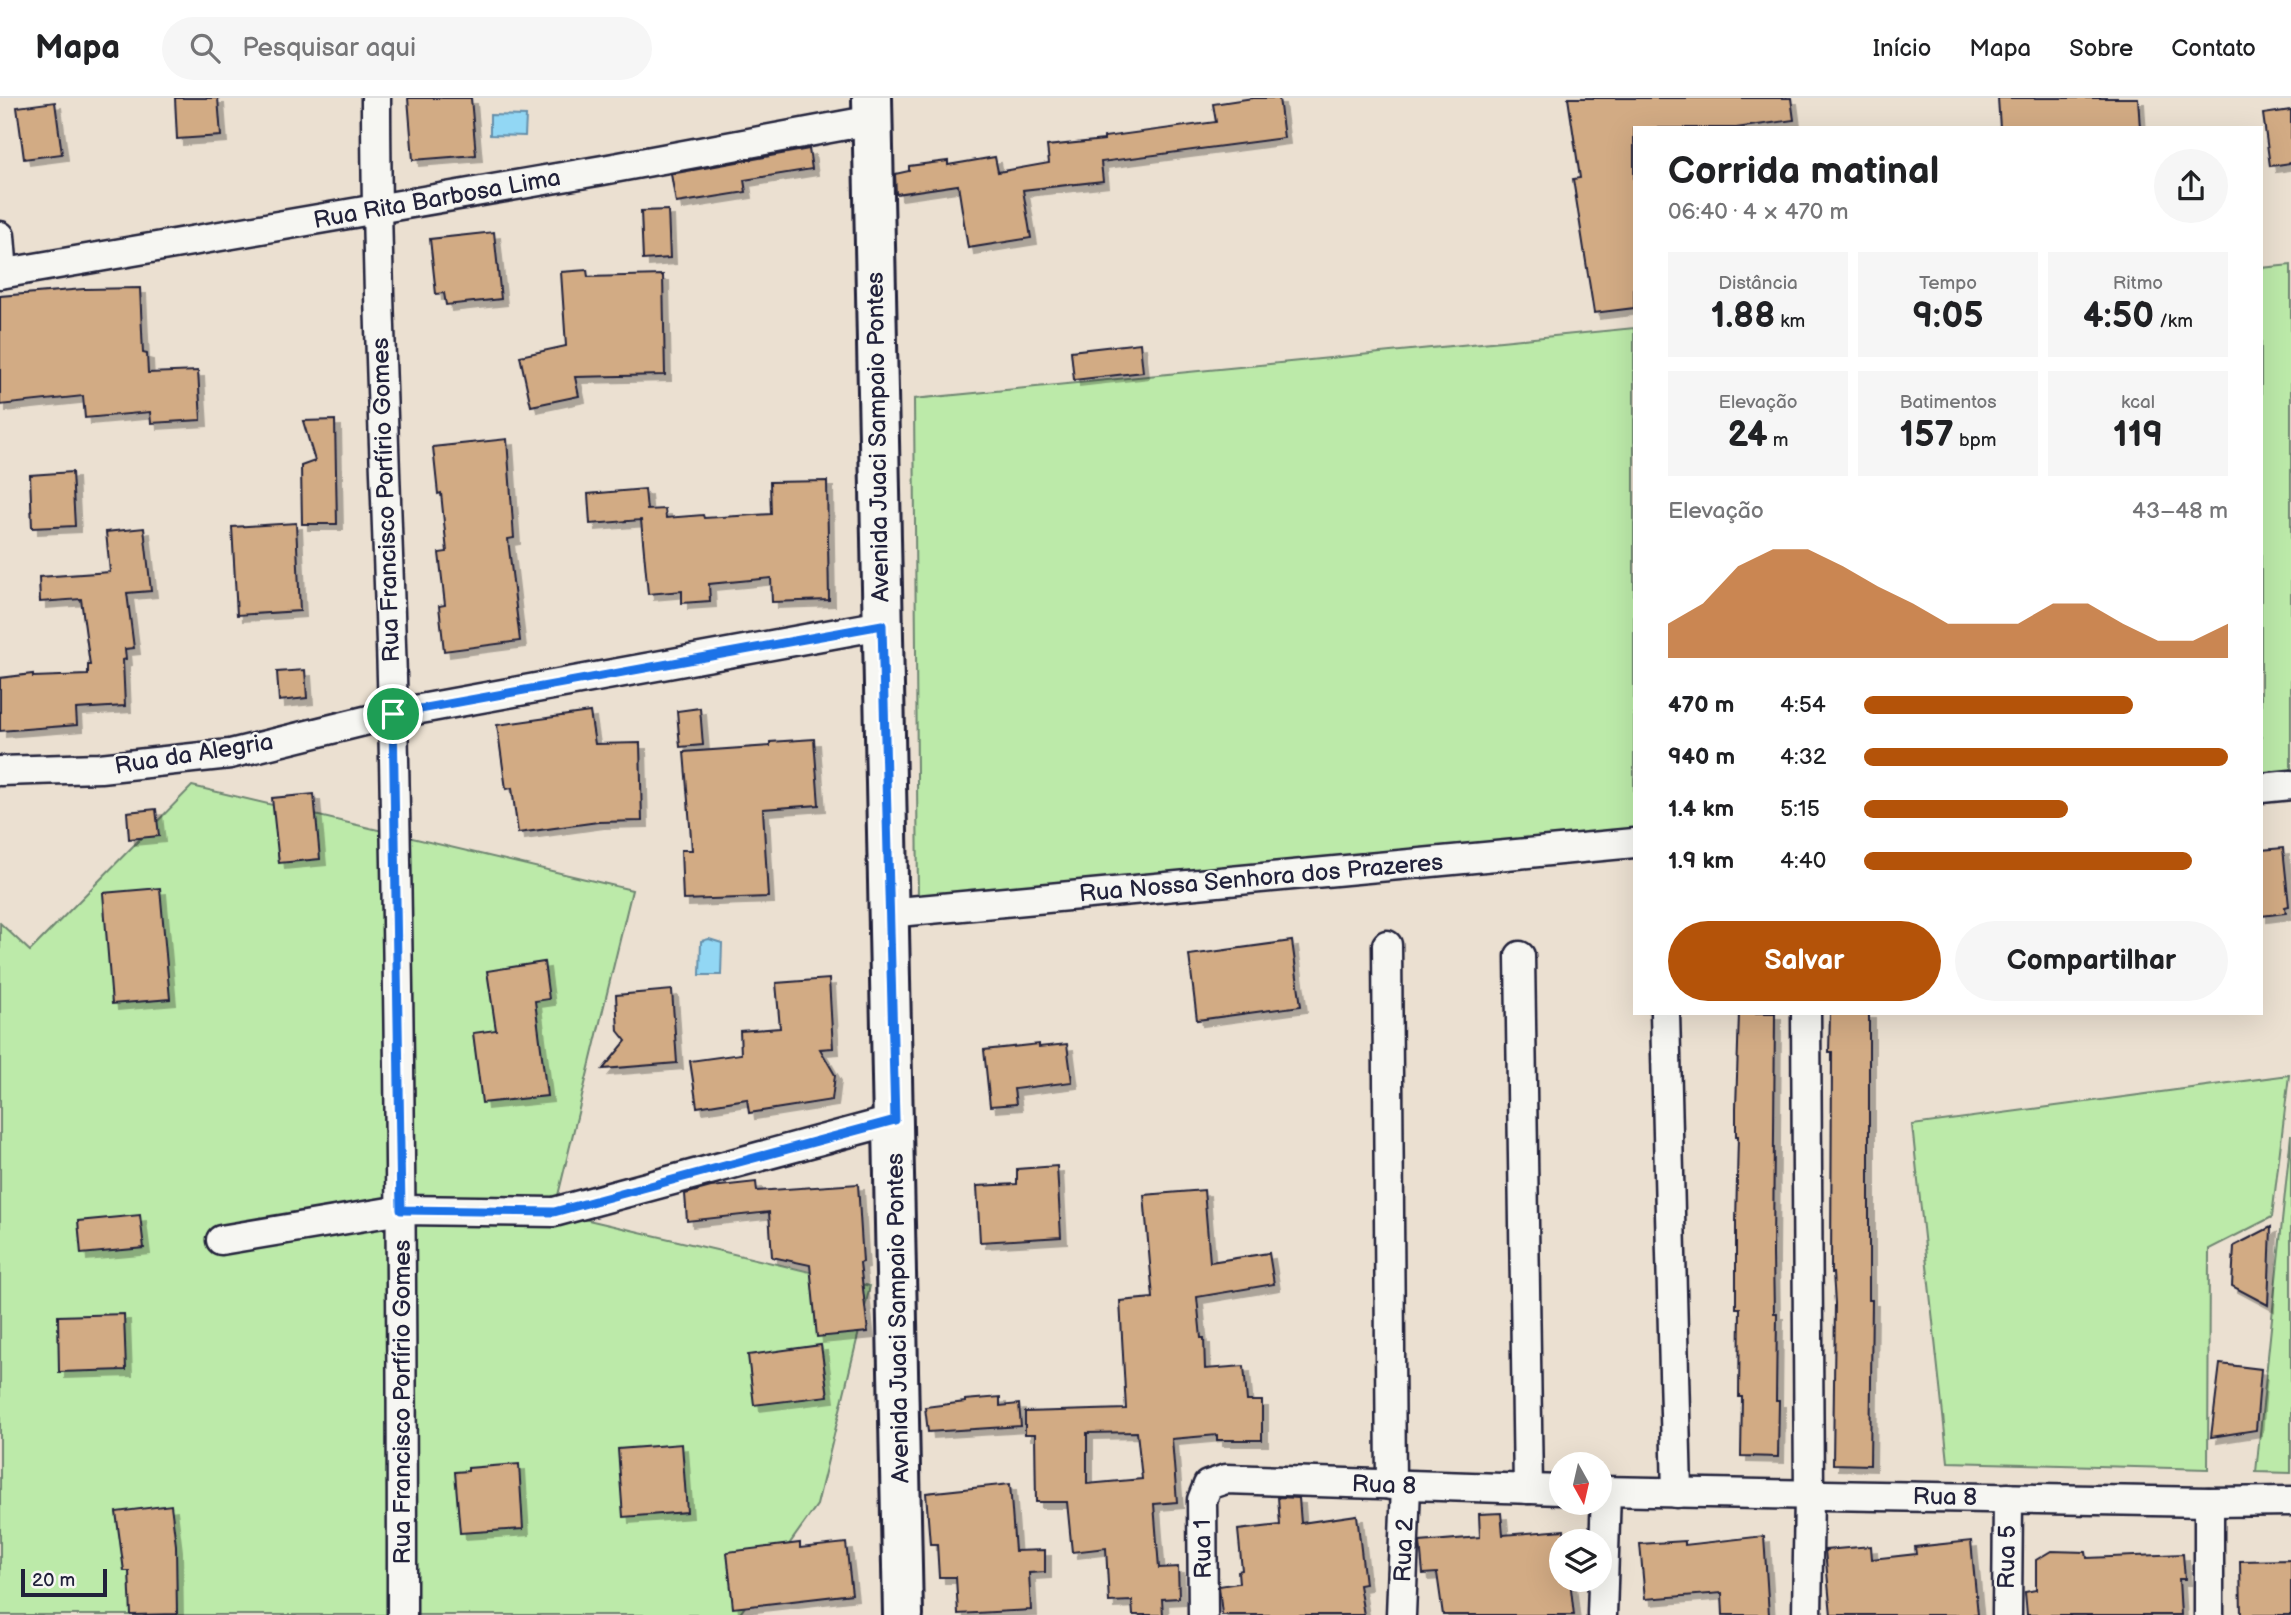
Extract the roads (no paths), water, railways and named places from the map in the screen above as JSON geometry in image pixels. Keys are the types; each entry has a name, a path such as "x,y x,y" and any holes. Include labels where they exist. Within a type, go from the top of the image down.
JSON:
{"main road":[{"name":"Avenida Juaci Sampaio Pontes","path":"872,109 888,913 895,1120 903,1615"}],"street":[{"name":"Rua Francisco Porfírio Gomes","path":"376,98 376,209 393,714 401,1210 402,1615"},
{"name":"Rua Rita Barbosa Lima","path":"1,273 376,209 872,109"},
{"path":"0,236 1,273"},
{"name":"Rua da Alegria","path":"0,771 100,768 230,754 393,714 882,625"},
{"path":"2263,788 2291,785"},
{"name":"Rua Nossa Senhora dos Prazeres","path":"888,913 1633,843"},
{"name":"Rua 2","path":"1387,946 1401,1615"},
{"path":"1520,956 1528,1489"},
{"path":"1665,1015 1677,1493"},
{"path":"1806,1015 1809,1496 1807,1615"},
{"path":"221,1240 401,1210 554,1212 895,1120"},
{"name":"Rua 8","path":"1209,1485 1226,1479 1549,1490"},
{"name":"Rua 1","path":"1203,1615 1202,1500 1209,1485"},
{"name":"Rua 8","path":"1612,1491 2291,1502"},
{"name":"Rua 5","path":"2007,1615 2008,1498"},
{"path":"2209,1502 2209,1615"},
{"path":"1602,1615 1603,1516"}],"water":[{"path":"490,115 526,116 525,136 490,135"},
{"path":"709,939 722,943 721,975 700,975 701,941"}]}
